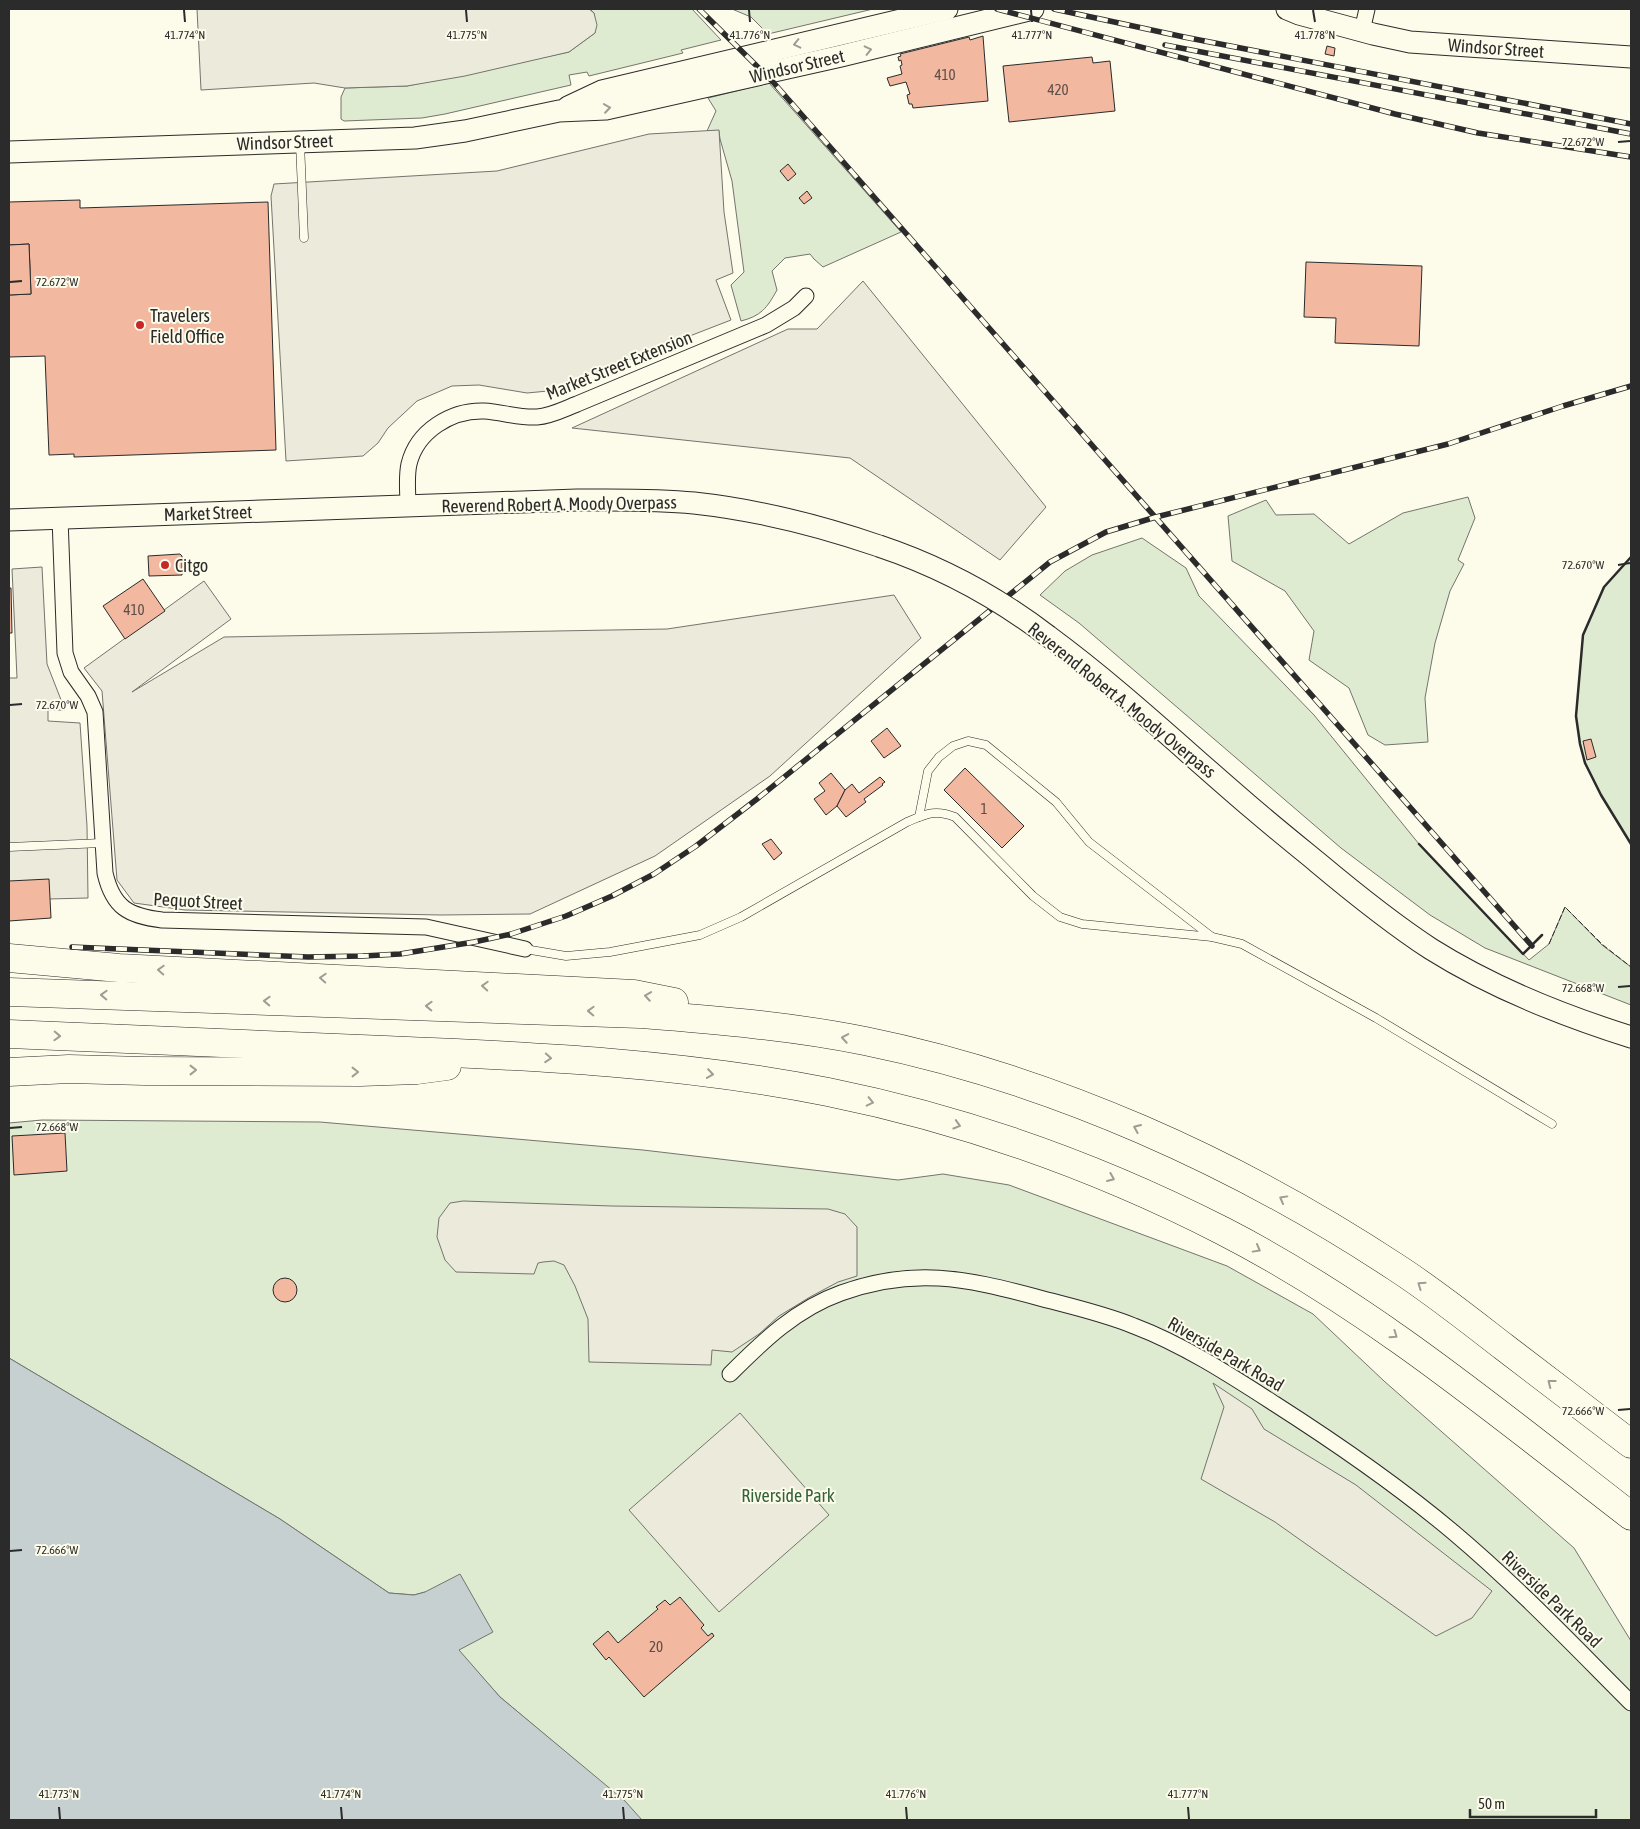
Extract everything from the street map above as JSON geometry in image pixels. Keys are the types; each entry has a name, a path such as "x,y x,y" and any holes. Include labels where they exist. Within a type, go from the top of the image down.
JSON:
{"highway":[{"path":"9,958 119,968 634,994 672,1001 727,1021"},
{"path":"9,992 599,1012 727,1021 863,1041 937,1059 1050,1094 1104,1114 1173,1144 1258,1185 1399,1269 1454,1308 1631,1444"},
{"path":"9,1034 500,1055 591,1061 680,1070 826,1092 889,1106 973,1129 1036,1149 1158,1199 1226,1232 1300,1274 1346,1302 1426,1358 1631,1516"},
{"path":"9,1072 69,1069 389,1072 445,1066 500,1055"},
{"path":"9,1086 97,1078 144,1071"}],"main road":[{"name":"Windsor Street","path":"559,111 602,91 947,9"},
{"name":"Windsor Street","path":"9,152 429,136 559,111 606,109 841,56 1033,9"},
{"name":"Windsor Street","path":"1287,9 1298,14 1387,38 1428,44 1631,57"},
{"name":"Windsor Street","path":"1329,9 1362,31"},
{"path":"836,35 841,56"},
{"name":"Reverend Robert A. Moody Overpass","path":"408,506 577,500 676,502 777,516 828,529 914,559 990,597 1048,636 1120,693 1268,822 1375,910 1403,930 1461,966 1520,996 1585,1022 1631,1037"},
{"name":"Market Street","path":"9,520 408,506"}],"street":[{"path":"1362,31 1367,9"},
{"name":"Market Street Extension","path":"408,506 408,473 412,455 426,434 445,419 467,412 485,411 526,417 550,414 766,325 786,314 806,296"},
{"name":"Pequot Street","path":"60,518 65,653 71,672 91,700 96,717 105,873 111,892 125,910 139,916 187,921 426,926 525,948"},
{"name":"Riverside Park Road","path":"730,1374 776,1331 794,1317 817,1304 854,1289 881,1282 916,1277 954,1279 994,1286 1081,1309 1134,1326 1188,1351 1252,1389 1325,1437 1410,1498 1492,1567 1631,1704"}],"lane":[{"path":"300,142 304,238"},
{"path":"920,817 928,771 939,757 953,746 968,741 986,745 1056,802 1089,842 1212,937"},
{"path":"525,948 566,956 610,952 700,935 741,916 899,827 926,814 943,812 955,817 1026,889 1042,904 1060,916 1082,924 1212,937 1242,944 1376,1018 1552,1124"},
{"path":"9,847 102,843"}],"green space":[{"path":"590,9 692,9 721,40 681,50 683,53 589,76 587,72 569,75 571,85 445,114 422,118 344,121 341,119 341,97 345,88 407,86 569,52 595,33 594,13"},
{"path":"732,9 873,9 768,34 751,17"},
{"path":"769,83 901,232 823,267 810,254 785,258 772,271 777,290 770,302 759,314 741,321 731,285 744,272 732,181 719,131 707,131 716,111 708,98"},
{"path":"1468,497 1475,518 1458,560 1464,564 1450,591 1435,643 1425,698 1428,742 1385,745 1368,735 1349,688 1309,660 1314,631 1285,591 1232,561 1228,516 1266,500 1276,515 1314,514 1349,544 1403,513"},
{"path":"1142,538 1186,568 1199,596 1314,715 1419,844 1529,960 1549,944 1565,907 1602,945 1631,967 1631,1005 1485,948 1430,915 1341,848 1079,623 1040,595 1065,571 1092,555"},
{"path":"1631,557 1631,844 1601,795 1585,763 1576,716 1583,635 1604,587"},
{"name":"Riverside Park","path":"42,1120 320,1122 643,1150 898,1180 943,1174 1009,1185 1227,1266 1313,1314 1384,1381 1574,1548 1631,1641 1631,1820 580,1820 575,1760 500,1697 458,1650 425,1592 414,1595 389,1593 280,1519 9,1358 9,1123"}],"shaded area":[{"path":"197,9 589,9 594,13 597,25 595,33 569,52 465,76 407,86 345,88 314,83 201,90"},
{"path":"719,130 724,212 733,273 716,280 731,320 548,391 527,393 479,385 452,386 417,401 388,428 378,443 363,456 286,461 271,196 274,184 497,171 649,134"},
{"path":"863,281 1046,507 1000,560 850,458 572,428 788,329 817,329"},
{"path":"42,567 47,664 65,710 48,710 48,721 80,723 87,826 88,898 9,900 9,678 17,678 12,569"},
{"path":"204,581 231,619 132,692 224,637 667,629 894,595 921,638 770,776 655,856 530,914 441,915 185,910 134,903 117,880 102,691 84,668"},
{"path":"463,1201 612,1206 828,1209 845,1214 857,1227 857,1276 838,1282 810,1297 779,1316 759,1334 732,1352 712,1350 711,1365 589,1362 588,1319 575,1286 564,1265 554,1261 538,1263 534,1274 456,1272 445,1260 437,1237 439,1218 450,1203"},
{"path":"9,1358 280,1519 389,1593 414,1595 425,1592 460,1574 493,1632 459,1650 500,1697 625,1801 642,1820 9,1820"},
{"path":"1213,1383 1252,1409 1264,1429 1356,1485 1492,1591 1472,1618 1436,1636 1275,1522 1201,1479 1224,1407"},
{"path":"740,1413 829,1515 719,1612 629,1510"}],"building":[{"path":"983,36 988,101 913,108 912,104 909,104 907,95 910,94 906,82 890,86 887,78 902,74 901,60 899,61 898,57 901,56 900,54 969,37 970,40"},
{"path":"1327,46 1335,48 1334,56 1325,54"},
{"path":"1092,57 1093,63 1110,61 1115,111 1009,122 1003,66"},
{"path":"788,164 796,174 788,181 780,171"},
{"path":"807,191 812,198 804,204 799,198"},
{"name":"Travelers Field Office","path":"80,200 80,208 268,202 276,450 74,457 74,454 49,455 45,356 9,357 9,295 31,294 29,244 9,245 9,202"},
{"path":"29,244 31,294 9,295 9,245"},
{"path":"1306,262 1422,266 1419,346 1335,343 1336,318 1304,317"},
{"name":"Citgo","path":"180,554 182,556 182,575 149,576 148,556"},
{"path":"143,579 165,611 125,639 103,606"},
{"path":"9,588 11,588 12,633 9,633"},
{"path":"887,728 901,746 884,758 871,741"},
{"path":"1591,739 1596,757 1587,760 1583,741"},
{"path":"965,768 1024,826 1002,848 944,790"},
{"path":"831,773 845,790 837,806 826,815 814,799 825,791 819,783"},
{"path":"880,777 885,782 883,785 864,799 866,802 846,817 837,806 845,790 852,784 859,793"},
{"path":"771,839 782,853 774,860 762,844"},
{"path":"49,879 51,918 9,921 9,881"},
{"path":"65,1133 67,1171 14,1175 12,1136"},
{"path":"285,1278 290,1279 296,1285 296,1295 290,1301 285,1302 280,1301 274,1295 273,1290 274,1285 280,1279"},
{"path":"680,1597 704,1625 701,1628 708,1636 712,1633 714,1636 644,1697 609,1657 606,1660 593,1644 608,1631 618,1643 658,1609 656,1607 665,1600 670,1605"}],"railway":[{"path":"699,9 773,82 1532,946"},
{"path":"997,9 1395,114 1478,133 1631,157"},
{"path":"1054,9 1184,37 1631,124"},
{"path":"1165,45 1631,134"},
{"path":"72,947 308,957 400,954 511,934 566,916 612,896 654,874 696,846 757,799 1050,562 1106,532 1156,517 1448,444 1631,386"}],"fence":[{"path":"1549,944 1565,907 1603,945 1631,967"}],"wall":[{"path":"1631,557 1604,587 1583,635 1576,716 1585,763 1601,795 1631,844"},
{"path":"1419,844 1523,954 1542,935"}],"place":[{"name":"Travelers Field Office","path":"140,325"},
{"name":"Citgo","path":"165,565"}]}
